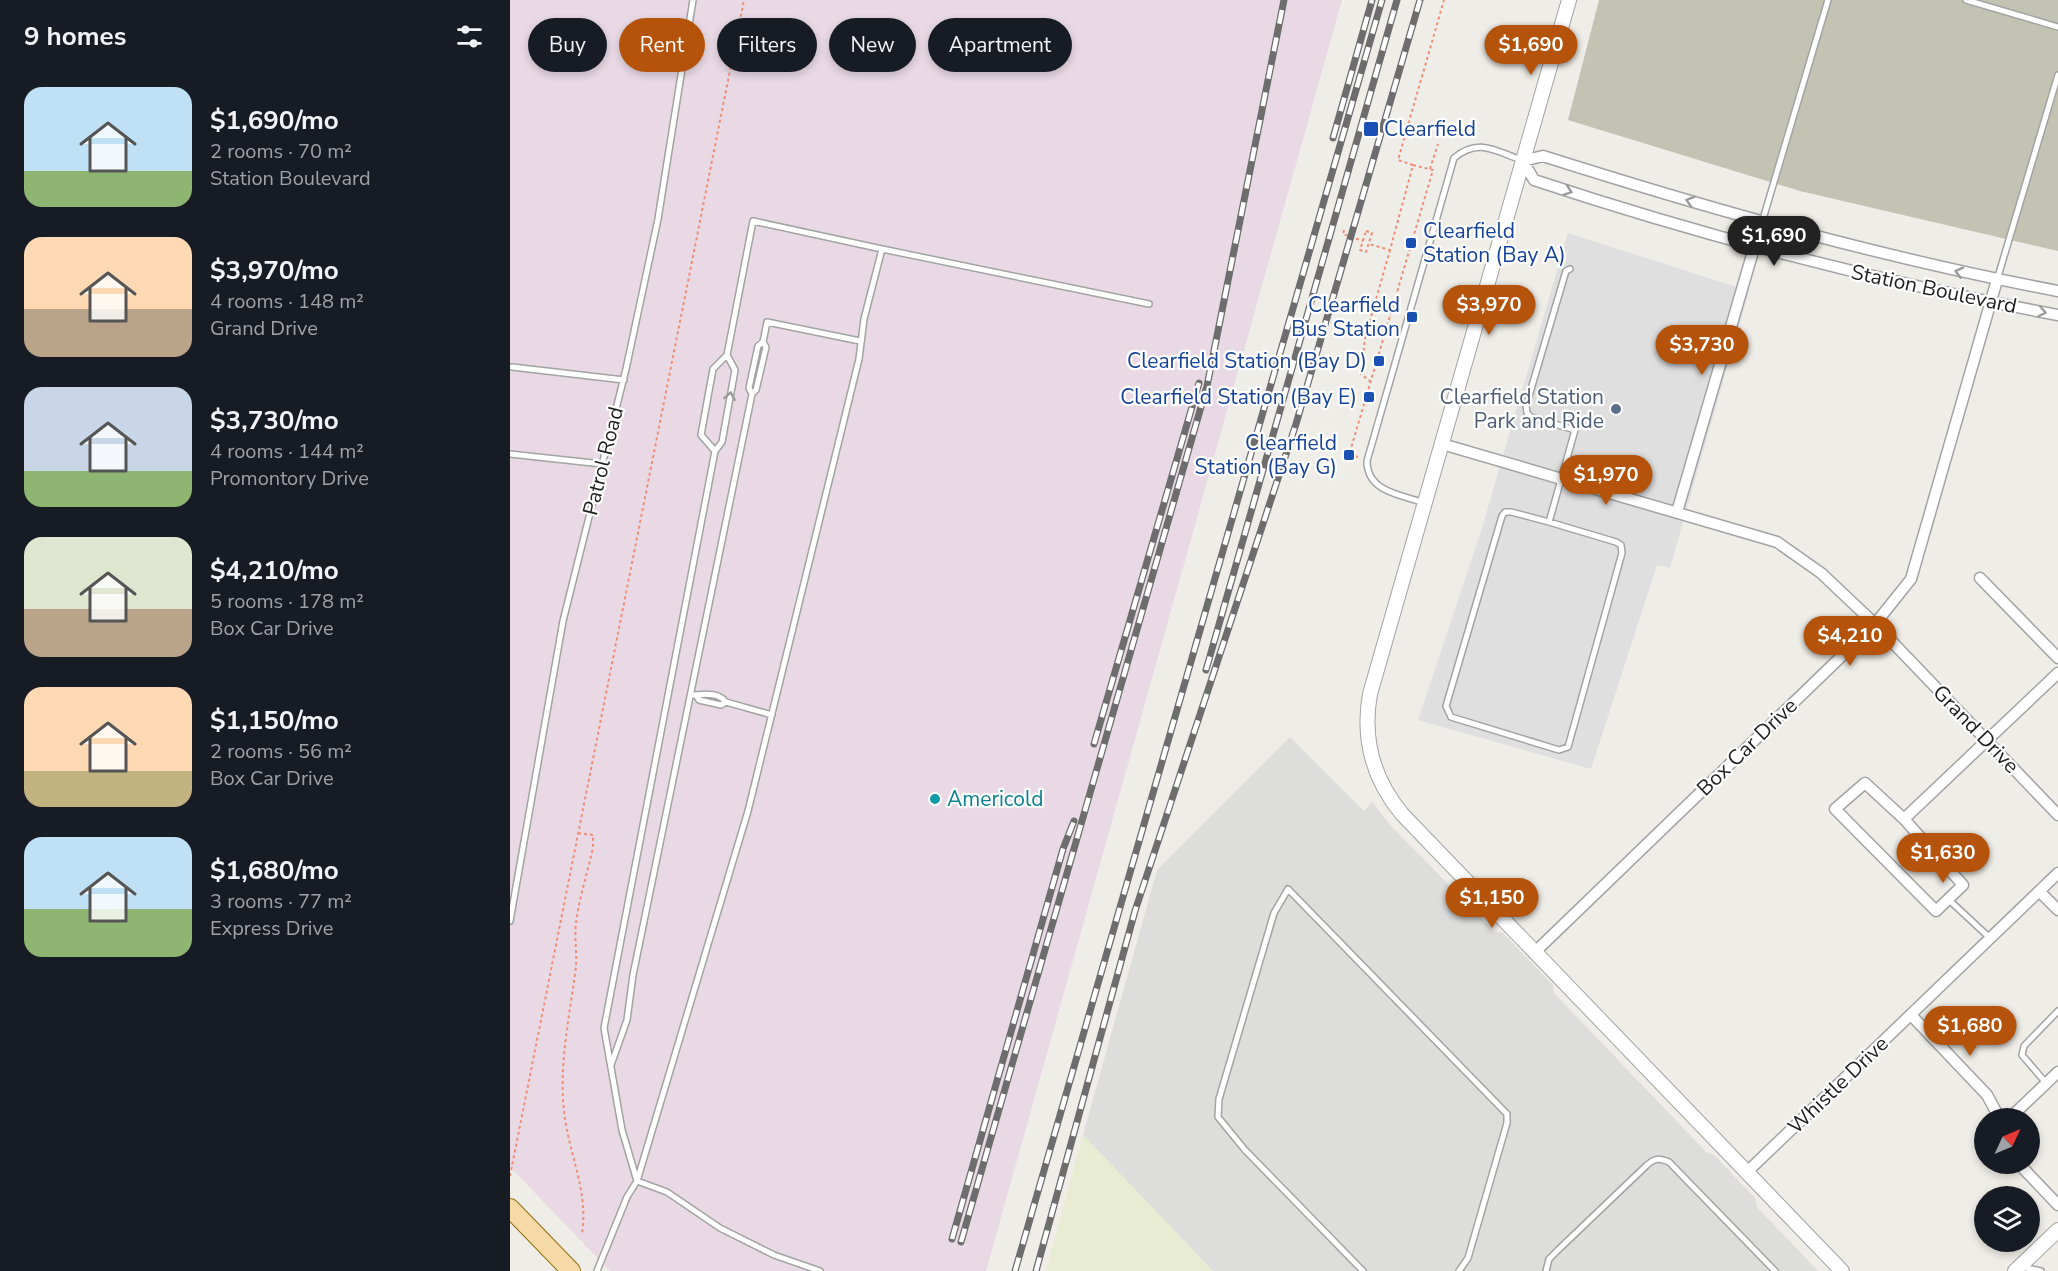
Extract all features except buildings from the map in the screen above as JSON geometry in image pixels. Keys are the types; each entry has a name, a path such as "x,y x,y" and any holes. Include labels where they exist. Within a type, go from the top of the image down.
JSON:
{"main road":[{"path":"510,1208 565,1265"}],"street":[{"path":"1569,0 1370,694 1367,725 1372,759 1381,784 1402,814 1842,1271"},
{"name":"Station Boulevard","path":"2058,291 1997,280 1761,222 1543,156 1522,161 1534,180 1626,211 1754,248 1900,283 2058,315"},
{"path":"1677,512 1754,248"},
{"name":"Box Car Drive","path":"1535,951 1875,624 1911,579 1997,280"},
{"name":"Grand Drive","path":"1442,444 1777,542 1821,573 1875,624 2058,815"},
{"path":"1980,578 2058,658"},
{"path":"1904,819 2058,673"},
{"path":"1865,783 1904,819 1963,885 1936,911 1835,809 1865,783"},
{"name":"Whistle Drive","path":"1747,1172 2058,873"},
{"path":"2040,892 2058,910"},
{"path":"1911,1015 1987,1095 1995,1108"},
{"path":"2020,1108 2058,1072"},
{"path":"2029,1174 2058,1205"},
{"path":"2018,1269 2058,1230"}],"lane":[{"name":"Patrol Road","path":"510,921 563,621 624,380 658,219 693,0"},
{"path":"1754,248 1828,0"},
{"path":"1966,0 2058,27"},
{"path":"1997,280 2058,75"},
{"path":"1425,503 1376,485 1368,471 1368,458 1454,158 1467,147 1479,146 1522,161"},
{"path":"637,1181 622,1130 604,1028 714,451 722,442 735,370 728,355 753,221 1149,304"},
{"path":"597,1271 627,1197 637,1181 748,811 859,359 860,340 882,249"},
{"path":"1549,522 1575,430 1532,417 1527,413 1526,406 1566,271 1570,269"},
{"path":"611,1067 627,1020 633,975 693,695 752,394 756,390 766,347 763,342 767,322 860,340"},
{"path":"714,451 701,435 713,369 728,355"},
{"path":"512,367 624,380"},
{"path":"510,454 602,464"},
{"path":"1505,512 1511,512 1549,522 1616,543 1621,546 1622,553 1568,747 1559,750 1451,717 1446,706 1502,516 1505,512"},
{"path":"693,695 699,700 722,705 726,702 772,715"},
{"path":"1363,1271 1245,1150 1218,1117 1219,1099 1274,913 1288,889 1507,1114 1507,1123 1468,1258 1459,1271"},
{"path":"1948,899 1991,939"},
{"path":"2046,1083 2022,1055 2024,1046 2058,1011"},
{"path":"1546,1271 1550,1259 1557,1251 1647,1165 1654,1159 1661,1158 1670,1162 1774,1271"},
{"path":"637,1181 667,1192 738,1237 774,1255 820,1271"},
{"path":"2018,1269 2041,1271"}],"path":[{"path":"510,1176 744,0"},
{"path":"1368,458 1349,455 1409,245 1418,224 1433,170 1398,160 1444,0"},
{"path":"1430,169 1438,144"},
{"path":"1371,382 1361,374 1365,338 1413,165"},
{"path":"1344,230 1343,234 1363,240"},
{"path":"1366,231 1372,233 1366,252 1360,250 1363,240 1366,231"},
{"path":"1369,244 1390,250"},
{"path":"578,833 593,835 593,847 576,923 576,972 565,1030 563,1110 585,1216 582,1233"}],"shaded area":[{"path":"510,0 1342,0 986,1271 610,1271 510,1167"},
{"path":"1599,0 2058,0 2058,251 1800,191 1568,120"},
{"name":"Clearfield Station Park and Ride","path":"1568,233 1749,291 1670,568 1657,565 1591,769 1418,720 1482,528"},
{"path":"1290,737 1364,811 1372,802 1391,826 1495,932 1503,933 1553,985 1554,993 1707,1153 1714,1155 1755,1198 1757,1207 1818,1271 1213,1271 1083,1135 1157,870"},
{"path":"1083,1135 1213,1271 1046,1271"}],"railway":[{"path":"961,1242 1207,386 1284,0"},
{"path":"1333,138 1372,0"},
{"path":"1015,1271 1382,0"},
{"path":"1206,670 1397,0"},
{"path":"1036,1271 1135,911 1296,424 1420,0"},
{"path":"1094,744 1199,383"},
{"path":"952,1239 1063,849 1074,821"}],"place":[{"name":"Clearfield","path":"1371,129"},
{"name":"Clearfield Station (Bay A)","path":"1411,243"},
{"name":"Clearfield Bus Station","path":"1412,317"},
{"name":"Clearfield Station (Bay D)","path":"1379,361"},
{"name":"Clearfield Station (Bay E)","path":"1369,397"},
{"name":"Clearfield Station Park and Ride","path":"1616,409"},
{"name":"Clearfield Station (Bay G)","path":"1349,455"},
{"name":"Americold","path":"935,799"}]}
